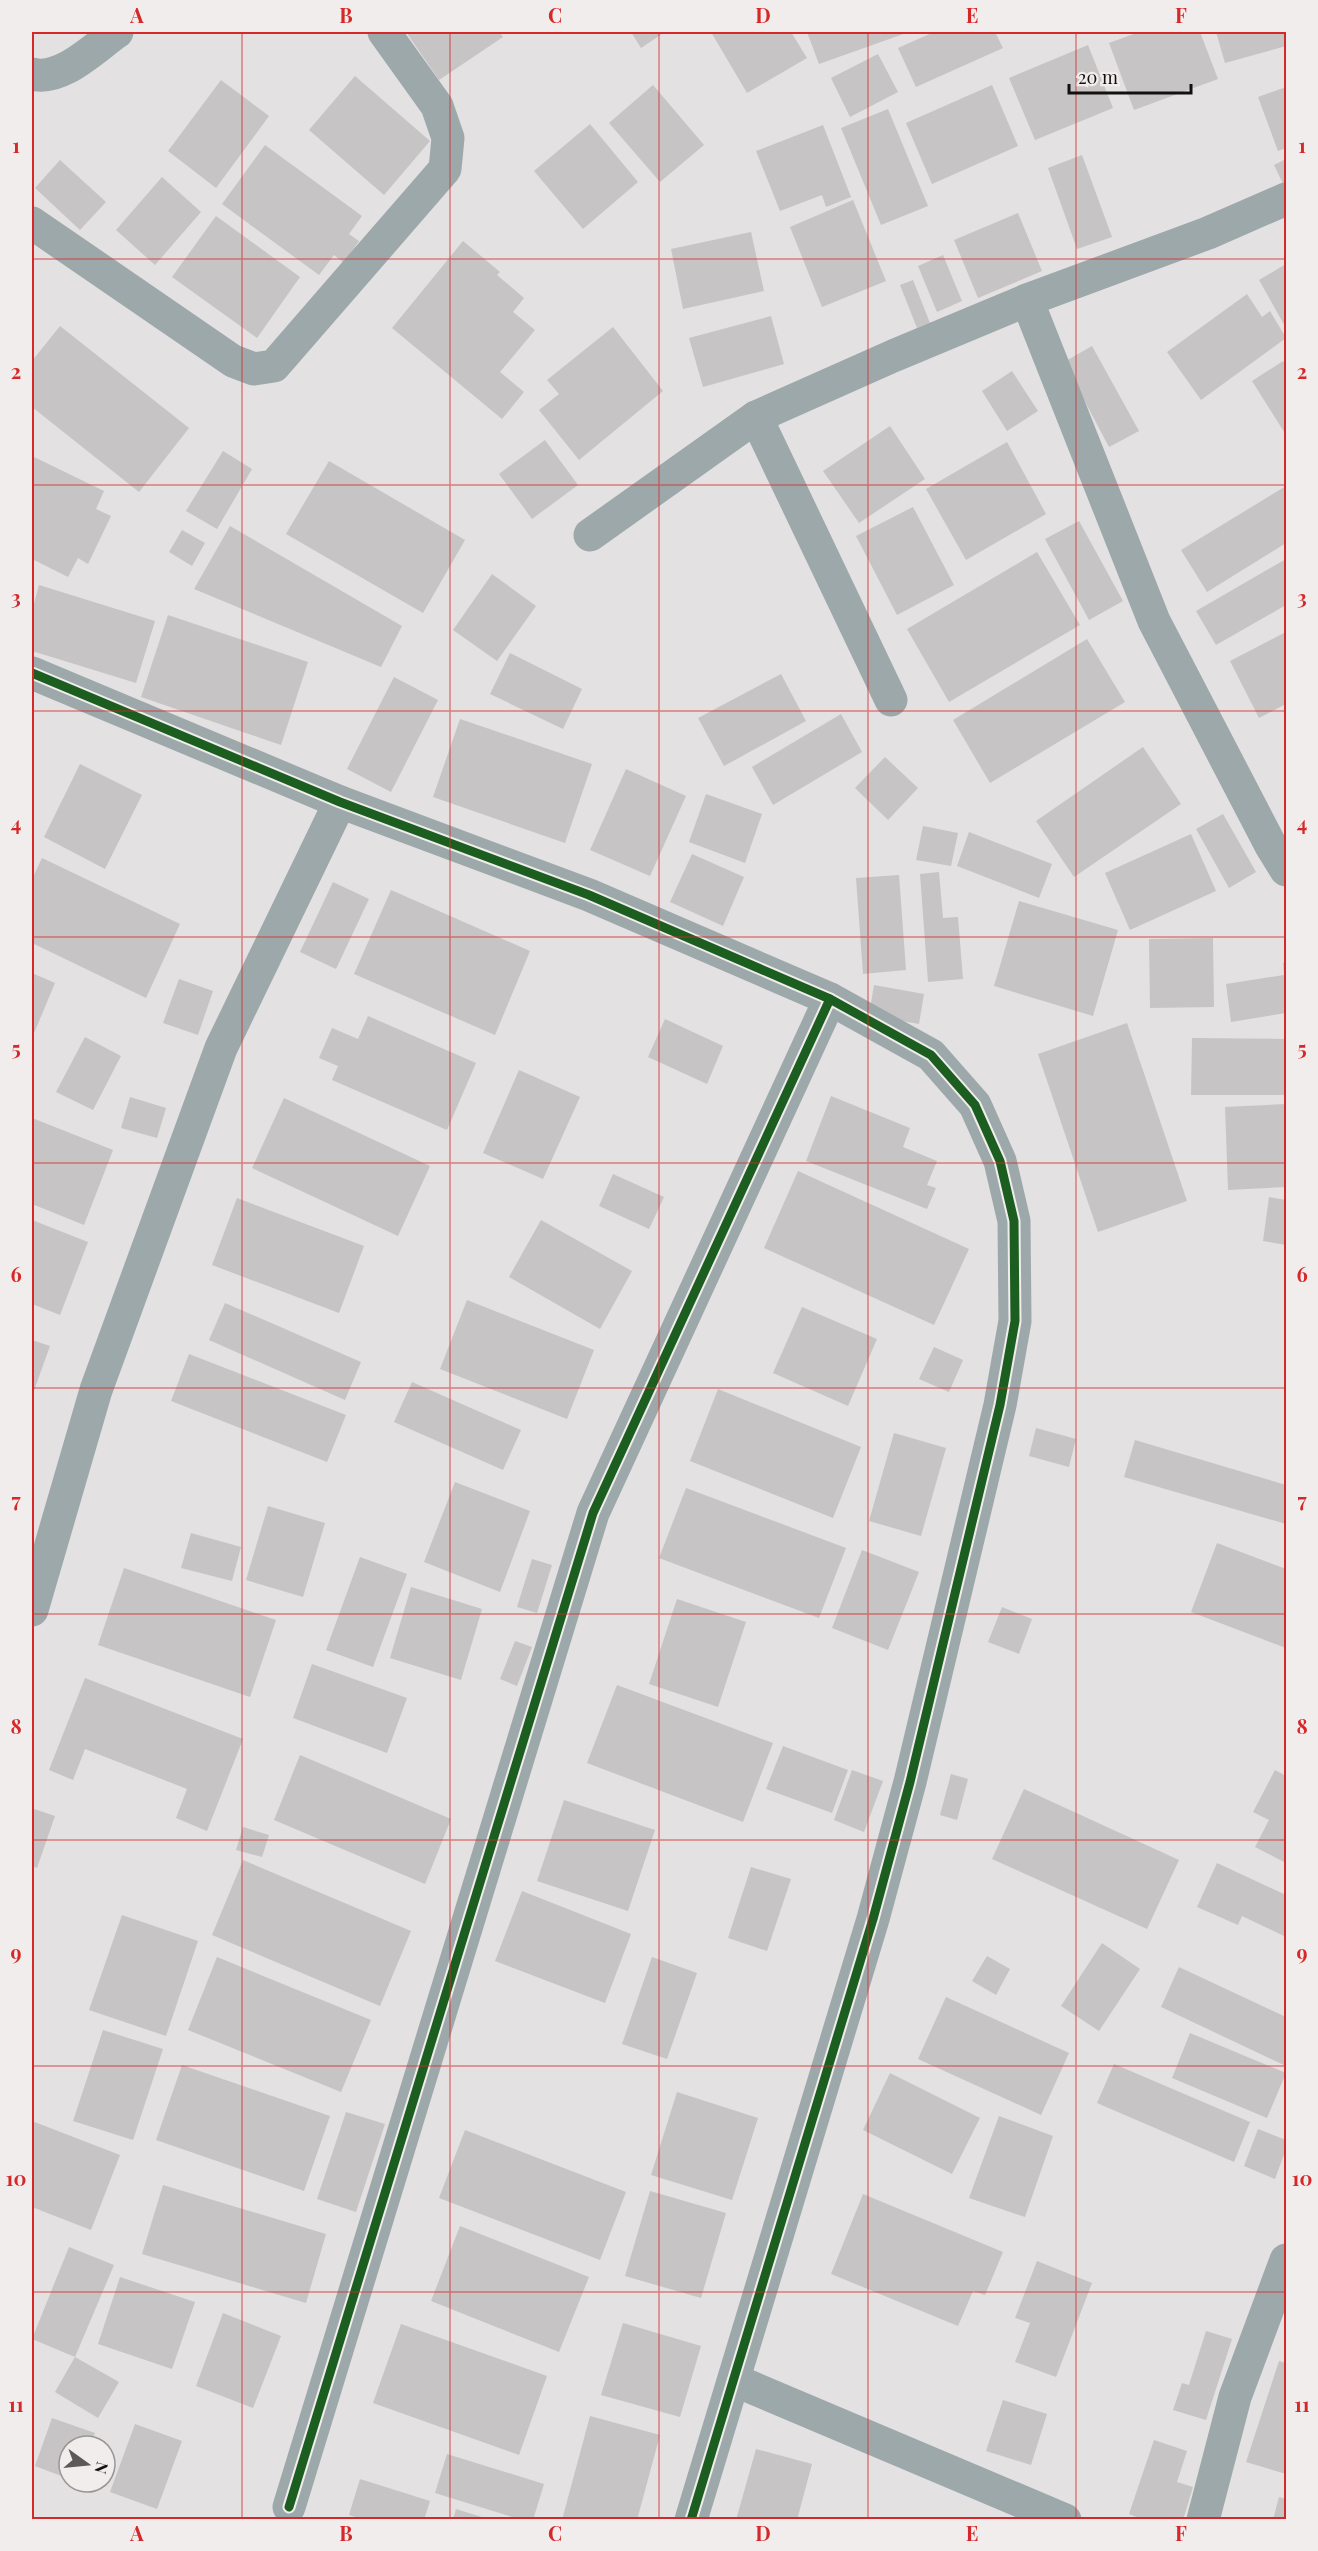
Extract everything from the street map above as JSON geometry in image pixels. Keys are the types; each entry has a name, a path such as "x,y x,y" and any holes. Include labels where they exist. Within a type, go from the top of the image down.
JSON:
{"street":[{"path":"32,74 43,77 75,63 117,32"},
{"path":"32,223 233,361 254,369 274,366 445,169 448,138 437,106 384,32"},
{"path":"590,535 756,417 1027,300 1208,233 1287,199"},
{"path":"1027,300 1154,621 1270,844 1287,870"},
{"path":"756,417 891,700"},
{"path":"32,673 340,802 589,895 830,999 931,1054 975,1105 1000,1161 1014,1221 1015,1321 1000,1405 907,1793 870,1930 691,2520"},
{"path":"32,1610 96,1390 221,1048 340,802"},
{"path":"289,2507 592,1513 830,999"},
{"path":"1203,2520 1235,2397 1287,2260"},
{"path":"734,2380 1065,2520"}],"building":[{"path":"406,32 499,32 503,37 439,80"},
{"path":"631,32 665,32 641,48"},
{"path":"711,32 791,32 807,58 747,93"},
{"path":"807,32 909,32 819,64"},
{"path":"934,32 995,32 1003,48 916,87 898,48"},
{"path":"1139,32 1200,32 1218,79 1134,110 1109,43"},
{"path":"1216,32 1286,32 1286,46 1225,63"},
{"path":"1088,45 1113,108 1035,140 1009,78"},
{"path":"878,54 898,92 850,117 831,78"},
{"path":"355,76 430,141 384,195 309,130"},
{"path":"221,80 269,116 216,188 168,151"},
{"path":"653,85 704,145 660,182 609,123"},
{"path":"992,85 1018,146 932,184 906,123"},
{"path":"1286,87 1286,148 1278,151 1258,97"},
{"path":"888,109 928,206 881,225 841,128"},
{"path":"590,124 638,182 583,229 534,171"},
{"path":"823,125 851,197 826,207 822,195 780,211 756,151"},
{"path":"265,145 362,216 349,234 359,241 344,263 334,255 319,275 222,204"},
{"path":"1082,155 1112,237 1077,249 1048,168"},
{"path":"1286,159 1286,190 1274,165"},
{"path":"60,160 106,202 80,230 35,188"},
{"path":"162,177 201,212 155,265 116,230"},
{"path":"853,200 886,281 822,307 790,227"},
{"path":"1018,213 1042,271 978,298 954,240"},
{"path":"216,216 300,277 257,338 172,277"},
{"path":"751,232 764,291 683,309 671,249"},
{"path":"463,241 500,272 497,275 524,298 513,312 535,330 500,372 524,392 502,419 392,328"},
{"path":"943,255 962,301 937,312 918,266"},
{"path":"1286,264 1286,328 1259,280"},
{"path":"913,280 930,323 917,328 900,285"},
{"path":"1247,294 1262,317 1270,311 1286,338 1201,400 1167,352"},
{"path":"771,316 784,364 703,387 689,338"},
{"path":"60,326 189,428 139,492 32,407 32,361"},
{"path":"613,327 663,391 579,460 539,410 559,394 547,380"},
{"path":"1092,346 1139,431 1109,447 1064,362"},
{"path":"1283,361 1286,366 1286,435 1252,381"},
{"path":"1012,371 1038,411 1007,431 982,391"},
{"path":"890,426 925,479 859,523 823,471"},
{"path":"545,440 578,485 532,519 499,474"},
{"path":"1007,442 1046,514 966,560 926,489"},
{"path":"223,451 252,469 217,529 186,511"},
{"path":"32,456 104,491 96,509 111,516 88,564 78,558 68,577 32,559"},
{"path":"329,461 465,540 423,613 286,534"},
{"path":"1286,486 1286,543 1207,592 1181,550"},
{"path":"913,507 954,585 897,615 856,536"},
{"path":"1079,521 1123,601 1089,620 1045,539"},
{"path":"230,526 402,626 381,667 194,589"},
{"path":"182,530 205,543 192,566 169,552"},
{"path":"1037,552 1080,625 949,702 907,629"},
{"path":"1286,559 1286,605 1216,645 1196,611"},
{"path":"492,574 536,606 497,661 453,630"},
{"path":"39,585 155,621 136,683 32,651 32,611"},
{"path":"168,615 308,662 281,745 141,697"},
{"path":"1286,632 1286,704 1259,718 1230,661"},
{"path":"1087,639 1125,702 990,783 953,720"},
{"path":"510,653 582,689 563,729 490,694"},
{"path":"781,674 806,721 724,766 698,718"},
{"path":"394,677 438,700 391,792 347,769"},
{"path":"841,714 862,752 773,805 752,767"},
{"path":"460,719 592,764 565,843 433,797"},
{"path":"1143,747 1181,804 1074,877 1036,821"},
{"path":"885,757 918,788 888,820 855,788"},
{"path":"80,764 142,795 105,869 44,837"},
{"path":"626,769 686,796 650,876 590,850"},
{"path":"706,794 762,814 745,863 689,842"},
{"path":"1223,814 1256,872 1229,888 1196,829"},
{"path":"923,826 958,833 951,866 916,860"},
{"path":"969,832 1052,864 1039,898 957,866"},
{"path":"1191,834 1216,891 1130,930 1105,873"},
{"path":"692,854 744,877 723,926 670,902"},
{"path":"42,858 180,924 146,998 32,943 32,879"},
{"path":"939,872 943,918 958,917 963,979 928,982 920,874"},
{"path":"899,875 906,970 863,974 856,878"},
{"path":"333,882 369,899 336,969 300,952"},
{"path":"391,890 530,951 495,1035 354,974"},
{"path":"1019,901 1118,930 1093,1016 994,986"},
{"path":"1213,938 1214,1007 1150,1008 1149,939"},
{"path":"1283,963 1286,963 1286,1013 1231,1022 1226,984 1284,975"},
{"path":"32,973 55,983 32,1038"},
{"path":"179,979 213,991 198,1035 163,1023"},
{"path":"874,985 924,994 919,1024 869,1015"},
{"path":"368,1016 476,1063 447,1130 332,1080 338,1066 319,1058 332,1028 358,1039"},
{"path":"665,1019 723,1046 707,1084 648,1057"},
{"path":"1127,1023 1187,1201 1098,1232 1038,1054"},
{"path":"85,1037 121,1056 93,1110 56,1092"},
{"path":"1192,1038 1286,1039 1286,1095 1191,1095"},
{"path":"519,1070 580,1097 543,1179 483,1153"},
{"path":"831,1096 910,1128 903,1147 937,1161 927,1185 936,1188 927,1209 806,1161"},
{"path":"130,1097 166,1108 157,1138 121,1128"},
{"path":"284,1098 430,1166 398,1236 252,1168"},
{"path":"1286,1104 1286,1187 1228,1190 1225,1107"},
{"path":"32,1118 113,1150 84,1225 32,1204"},
{"path":"798,1171 969,1249 934,1325 764,1248"},
{"path":"613,1174 664,1197 649,1229 599,1206"},
{"path":"1269,1197 1286,1200 1286,1245 1263,1241"},
{"path":"237,1198 364,1246 339,1313 212,1265"},
{"path":"32,1220 88,1242 60,1315 32,1304"},
{"path":"541,1220 632,1271 600,1329 509,1277"},
{"path":"467,1300 594,1350 567,1419 440,1369"},
{"path":"225,1303 361,1362 345,1400 209,1340"},
{"path":"802,1307 877,1339 848,1406 773,1373"},
{"path":"32,1340 50,1346 32,1396"},
{"path":"934,1347 963,1360 949,1392 919,1379"},
{"path":"189,1354 346,1415 327,1462 171,1401"},
{"path":"412,1382 521,1430 503,1470 394,1422"},
{"path":"718,1389 861,1447 833,1518 690,1461"},
{"path":"1036,1428 1076,1439 1069,1467 1029,1456"},
{"path":"894,1433 946,1448 921,1536 869,1521"},
{"path":"1135,1440 1286,1485 1286,1524 1124,1477"},
{"path":"455,1482 530,1511 500,1592 424,1562"},
{"path":"686,1488 846,1548 819,1618 659,1558"},
{"path":"268,1506 325,1523 303,1597 246,1580"},
{"path":"191,1533 241,1547 232,1581 181,1568"},
{"path":"1217,1543 1286,1569 1286,1648 1191,1612"},
{"path":"862,1550 919,1572 888,1650 832,1628"},
{"path":"360,1557 407,1574 373,1667 326,1650"},
{"path":"532,1559 552,1565 537,1613 517,1607"},
{"path":"124,1568 276,1620 250,1697 98,1645"},
{"path":"411,1587 482,1609 461,1680 390,1658"},
{"path":"677,1599 746,1622 718,1707 649,1684"},
{"path":"1002,1607 1032,1619 1019,1654 988,1642"},
{"path":"515,1641 532,1647 517,1686 500,1679"},
{"path":"312,1664 407,1698 387,1753 293,1718"},
{"path":"85,1678 243,1739 207,1831 176,1818 187,1789 85,1749 73,1780 49,1770"},
{"path":"617,1685 773,1743 743,1822 587,1763"},
{"path":"783,1746 848,1770 832,1813 766,1789"},
{"path":"300,1755 451,1819 425,1884 274,1820"},
{"path":"852,1770 883,1781 864,1832 834,1820"},
{"path":"1275,1770 1286,1776 1286,1863 1255,1847 1269,1820 1253,1812"},
{"path":"951,1774 968,1779 957,1820 940,1815"},
{"path":"1024,1789 1179,1860 1147,1929 992,1859"},
{"path":"564,1800 655,1830 628,1911 537,1881"},
{"path":"34,1809 55,1816 37,1868 32,1866"},
{"path":"243,1827 269,1835 262,1857 236,1850"},
{"path":"243,1860 411,1931 380,2006 212,1935"},
{"path":"1217,1863 1286,1895 1286,1937 1242,1916 1238,1925 1197,1907"},
{"path":"751,1867 791,1879 767,1951 728,1938"},
{"path":"522,1891 631,1934 605,2003 495,1961"},
{"path":"122,1915 198,1941 166,2036 89,2010"},
{"path":"1102,1943 1140,1969 1099,2031 1061,2006"},
{"path":"987,1956 1010,1969 996,1995 972,1981"},
{"path":"217,1957 371,2020 341,2092 188,2030"},
{"path":"652,1957 697,1973 667,2059 622,2044"},
{"path":"1179,1967 1286,2017 1286,2066 1161,2007"},
{"path":"946,1997 1069,2053 1041,2115 918,2059"},
{"path":"103,2030 163,2049 133,2140 73,2121"},
{"path":"1190,2033 1286,2073 1267,2118 1172,2078"},
{"path":"1114,2064 1250,2122 1234,2162 1097,2103"},
{"path":"182,2065 330,2116 304,2191 156,2140"},
{"path":"890,2073 980,2118 952,2174 863,2130"},
{"path":"677,2092 758,2118 732,2200 651,2175"},
{"path":"346,2112 385,2124 356,2212 317,2199"},
{"path":"999,2116 1053,2136 1025,2217 969,2198"},
{"path":"32,2121 120,2155 91,2230 32,2207"},
{"path":"1258,2129 1286,2140 1286,2149 1275,2179 1244,2166"},
{"path":"465,2130 626,2192 600,2260 439,2198"},
{"path":"163,2185 326,2234 306,2303 142,2254"},
{"path":"650,2191 726,2213 701,2298 625,2276"},
{"path":"863,2194 1003,2252 985,2295 973,2291 958,2326 831,2274"},
{"path":"460,2226 589,2277 559,2352 431,2301"},
{"path":"69,2247 114,2265 75,2357 32,2339"},
{"path":"1037,2261 1092,2283 1056,2377 1015,2362 1030,2323 1015,2318"},
{"path":"120,2277 195,2302 172,2369 98,2344"},
{"path":"223,2313 281,2336 253,2408 196,2386"},
{"path":"623,2323 701,2346 680,2417 601,2395"},
{"path":"401,2324 547,2376 519,2455 373,2403"},
{"path":"1206,2331 1232,2339 1206,2420 1173,2410 1182,2383 1189,2385"},
{"path":"75,2357 119,2382 98,2418 55,2392"},
{"path":"1279,2361 1286,2363 1286,2474 1246,2462"},
{"path":"1003,2400 1047,2414 1031,2465 986,2451"},
{"path":"590,2416 660,2435 637,2520 562,2520"},
{"path":"52,2418 95,2433 57,2434 57,2474 35,2466"},
{"path":"135,2424 182,2441 157,2509 116,2494 117,2473"},
{"path":"1154,2440 1187,2451 1177,2482 1193,2487 1183,2520 1144,2520 1129,2514"},
{"path":"756,2449 812,2464 797,2520 736,2520"},
{"path":"447,2454 544,2484 533,2520 522,2520 435,2493"},
{"path":"360,2479 430,2501 424,2520 365,2520 349,2515"},
{"path":"1279,2497 1286,2499 1286,2520 1273,2520"},
{"path":"456,2509 488,2519 488,2520 453,2520"}],"cycle path":[{"path":"32,673 340,802 589,895 830,999 931,1055 975,1105 1000,1161 1014,1221 1015,1321 1000,1405 910,1782 873,1919 691,2520"},
{"path":"289,2507 593,1513 830,999"}]}
